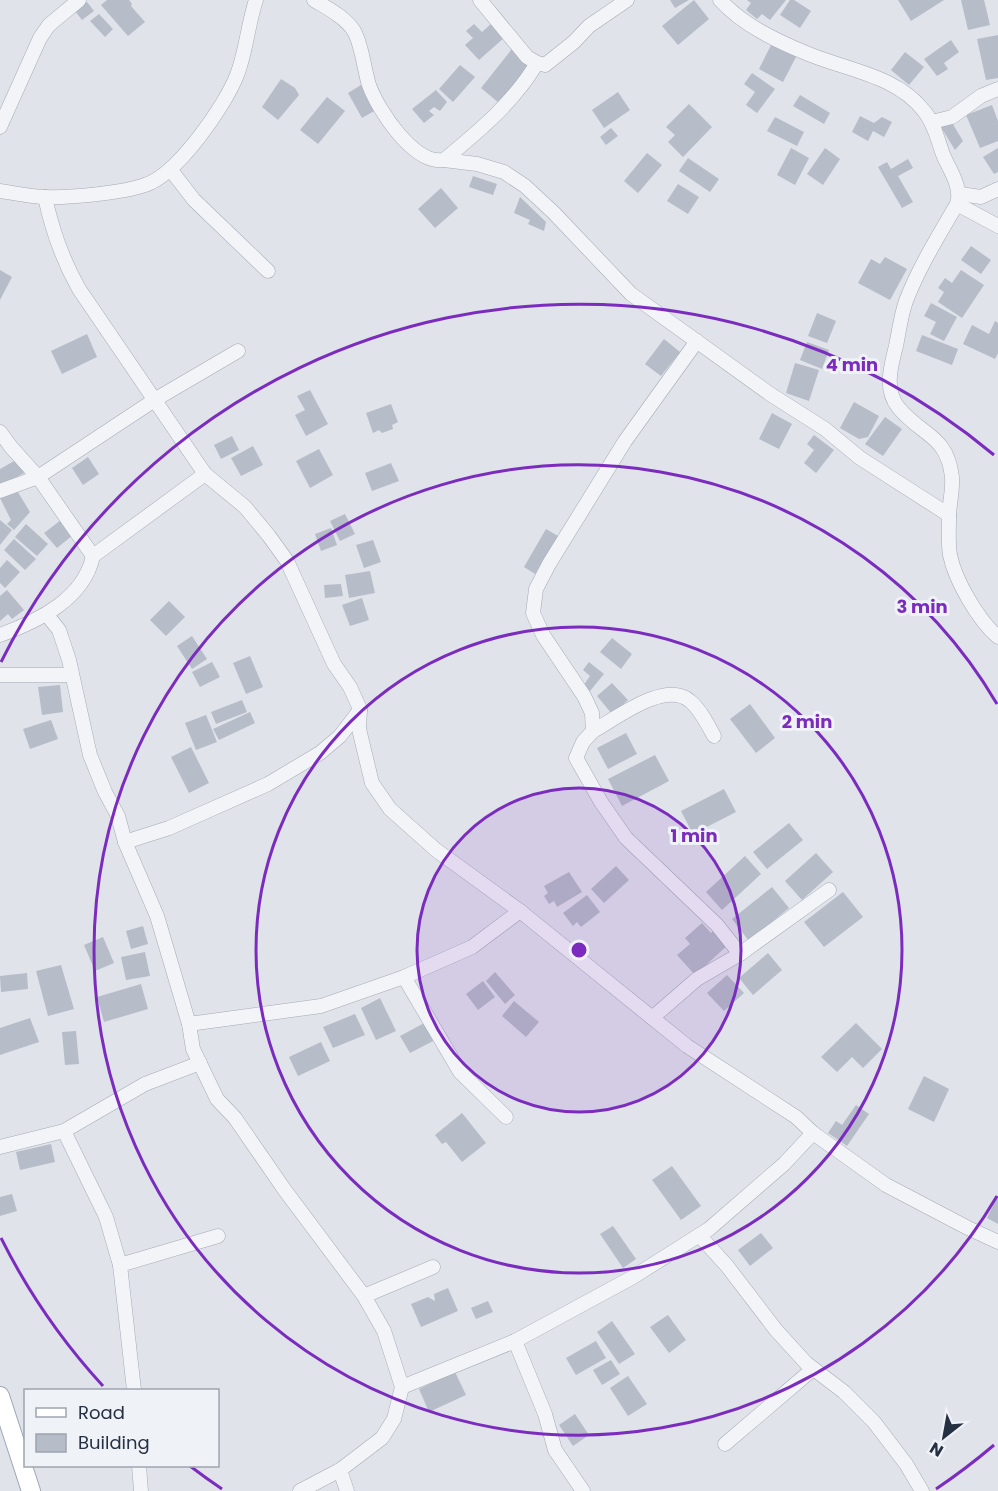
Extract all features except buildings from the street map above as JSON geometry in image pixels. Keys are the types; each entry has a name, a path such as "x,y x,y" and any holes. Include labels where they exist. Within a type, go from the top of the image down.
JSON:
{"main road":[{"path":"0,1396 30,1491"}],"street":[{"path":"0,127 40,38 49,25 79,0"},
{"path":"0,191 45,197 105,192 147,185 170,169 192,147 212,120 237,75 256,0"},
{"path":"314,0 331,10 356,34 370,87 381,109 404,141 427,158 436,161 477,164 504,171 525,186 554,213 631,294 770,394 825,429 860,458 949,515"},
{"path":"480,0 527,57 544,65 589,26 627,0"},
{"path":"720,0 732,13 759,31 806,53 881,79 923,109 932,122 959,199 998,226"},
{"path":"444,160 506,104 529,77 537,63"},
{"path":"932,122 952,117 981,96 998,89"},
{"path":"170,169 194,200 268,271"},
{"path":"959,199 981,196 998,189"},
{"path":"45,197 51,225 64,263 79,289 205,474 245,507 287,561 334,664 350,687 360,709 359,729 372,783 390,809 436,850 520,911 687,1046 796,1117 813,1133 886,1185 998,1242"},
{"path":"959,199 906,302 889,376 890,389 897,405 909,420 944,448 951,476 952,492 949,515 950,555 966,596 992,632 998,636"},
{"path":"593,731 592,713 584,696 543,635 533,614 536,589 625,441 697,341"},
{"path":"0,491 38,477 156,399 238,351"},
{"path":"0,432 38,477 93,555"},
{"path":"0,635 47,615 79,585 90,570 93,555 205,474"},
{"path":"47,615 59,630 69,660 90,754 105,792 118,816 125,842 157,916 189,1024 194,1049 200,1063 217,1099 235,1118 284,1189 364,1296 384,1330 402,1388 394,1419 382,1438 340,1470 300,1491"},
{"path":"0,675 72,675"},
{"path":"714,736 690,700 667,693 641,702 593,731 576,758 626,838 717,925 740,954"},
{"path":"125,842 169,828 268,784 327,748 340,736 360,709"},
{"path":"652,1018 697,979 740,954 828,890"},
{"path":"189,1024 321,1006 404,977 472,947 520,911"},
{"path":"404,977 460,1072 506,1116"},
{"path":"0,1147 64,1131 145,1084 200,1063"},
{"path":"64,1131 106,1217 120,1265 134,1389"},
{"path":"402,1388 515,1341 633,1276 699,1235 784,1164 813,1133"},
{"path":"699,1235 727,1266 776,1330 813,1369 844,1392 874,1422 906,1464 922,1491"},
{"path":"120,1265 218,1236"},
{"path":"364,1296 433,1267"},
{"path":"515,1341 545,1414 555,1450 583,1491"},
{"path":"725,1444 813,1369"},
{"path":"139,1467 141,1491"},
{"path":"340,1470 347,1491"}]}
